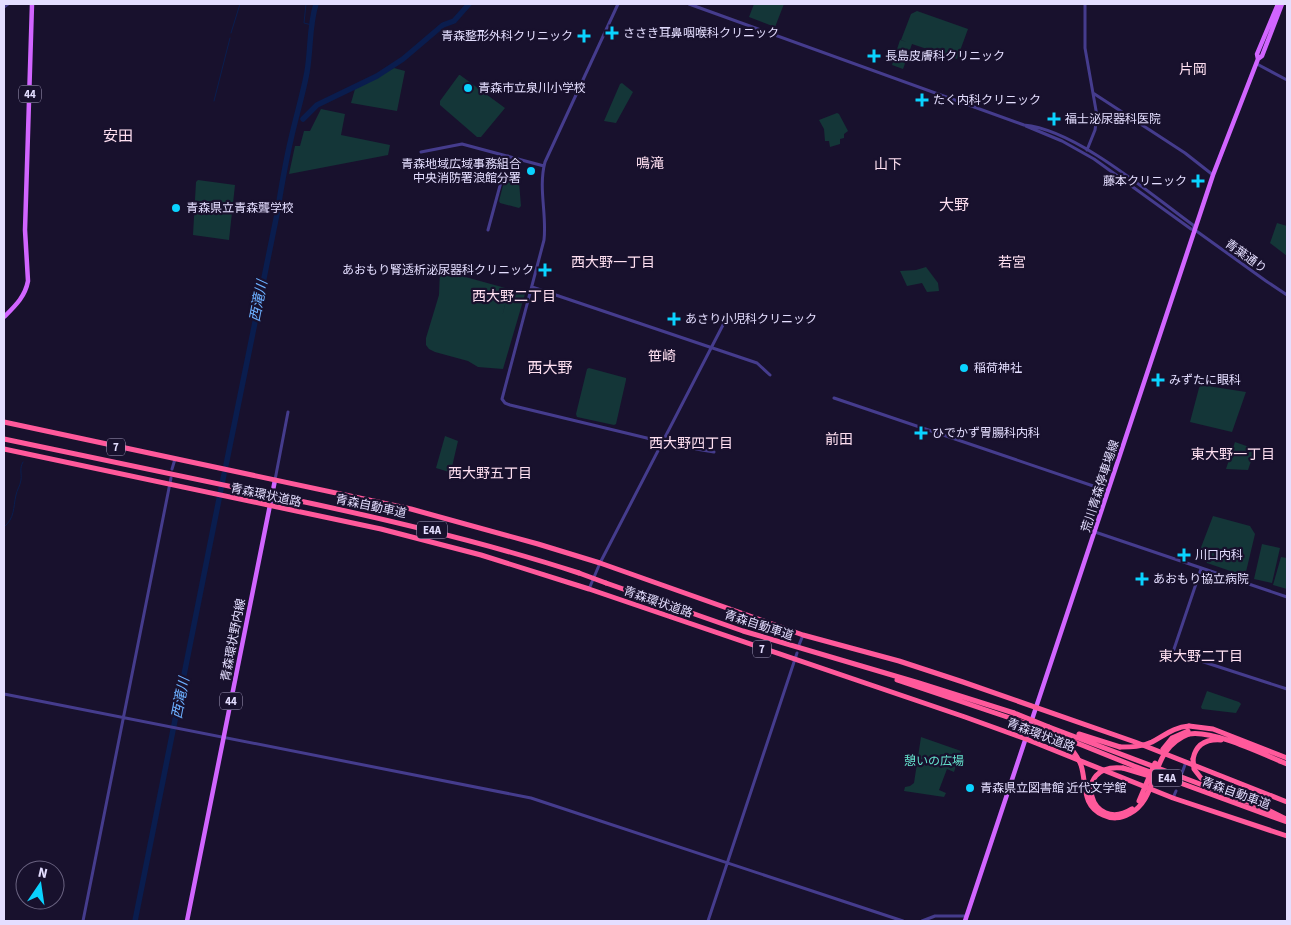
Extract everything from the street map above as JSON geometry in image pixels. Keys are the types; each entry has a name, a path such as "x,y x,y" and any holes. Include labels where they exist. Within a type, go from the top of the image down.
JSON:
{"highway":[{"name":"青森環状道路","path":"4,422 453,520 538,544 803,635 899,661 1136,742 1287,802"},
{"name":"青森自動車道","path":"4,439 435,530 495,547 579,573 743,631 1015,716 1287,821"},
{"name":"青森環状道路","path":"4,449 170,481 216,494 427,540 518,566 1026,739 1173,798 1287,836"},
{"name":"青森自動車道","path":"1015,716 1027,724 1048,729"},
{"path":"1048,729 1131,748 1152,742 1176,728 1206,734 1287,764"},
{"path":"1048,729 1076,754 1080,763 1085,794 1090,805 1106,817 1119,818 1132,813 1141,804 1147,794 1158,764 1168,748 1189,730"},
{"path":"1219,795 1123,768 1104,769 1094,777 1090,789 1095,805 1104,812 1117,814 1133,808 1141,798 1156,762 1165,745 1172,738 1189,730 1202,730 1231,736 1287,758"},
{"path":"1219,795 1200,778 1194,769 1193,759 1200,744 1214,739 1224,740"}],"main road":[{"name":"44","path":"4,317 20,300 28,281 25,231 32,4"},
{"name":"荒川青森停車場線","path":"1258,61 1258,54 1278,4"},
{"name":"荒川青森停車場線","path":"966,919 1213,175 1282,4"},
{"name":"青森環状野内線","path":"187,921 275,480"}],"street":[{"path":"4,7 8,4"},
{"path":"618,4 544,166 542,187 544,234 532,287 502,398 504,402 519,408 684,447 714,452"},
{"path":"689,4 1025,125 1091,156 1190,229 1195,230"},
{"path":"1085,4 1085,48 1097,121 1087,150"},
{"path":"1258,61 1287,80"},
{"path":"1093,93 1185,153 1213,175"},
{"path":"1025,125 1040,128 1087,150 1193,225 1195,230"},
{"path":"421,152 462,144 544,166"},
{"path":"488,230 508,156"},
{"name":"青葉通り","path":"1195,230 1287,295"},
{"path":"532,287 757,363 770,374"},
{"path":"589,589 600,564 724,323"},
{"path":"834,398 1109,491"},
{"path":"275,480 288,412"},
{"path":"172,469 174,459"},
{"path":"83,921 170,481"},
{"path":"1095,532 1287,597"},
{"path":"1201,569 1173,652 1287,689"},
{"path":"800,645 803,635"},
{"path":"708,921 797,653"},
{"path":"4,694 531,798 903,921"},
{"path":"1182,773 1186,762"},
{"path":"1173,798 1176,791"},
{"path":"922,921 939,916 966,919"}],"green space":[{"path":"754,4 784,4 775,27 749,17"},
{"path":"917,11 968,29 957,59 912,44 903,69 892,65 900,40 907,42 901,40 911,14"},
{"path":"394,68 405,71 397,111 351,103 355,89"},
{"path":"459,75 505,108 481,137 477,137 440,105 440,101"},
{"path":"622,83 633,92 616,123 604,121 620,84"},
{"path":"321,109 345,114 341,135 390,145 388,155 289,174 295,146 300,146 304,131 310,131"},
{"path":"837,113 848,131 844,134 844,138 840,139 840,144 830,147 829,141 825,141 824,129 819,120"},
{"path":"507,177 519,182 521,206 519,208 500,203 499,201 505,178"},
{"path":"198,180 235,185 229,240 193,235 196,182"},
{"path":"1277,223 1287,226 1287,256 1270,243"},
{"path":"926,267 938,283 939,291 927,292 922,283 907,286 900,271"},
{"path":"440,270 509,289 502,317 509,290 525,294 503,369 478,367 468,361 435,352 426,345 426,338 439,295"},
{"path":"587,369 626,378 616,424 614,425 577,417 576,414"},
{"path":"1201,385 1246,392 1232,432 1190,422"},
{"path":"445,436 458,441 451,471 449,472 436,468"},
{"path":"1235,442 1255,449 1248,470 1226,469"},
{"path":"1213,516 1250,526 1255,534 1245,576 1207,563 1200,550"},
{"path":"1262,544 1280,548 1272,583 1254,579"},
{"path":"1281,557 1287,558 1287,589 1273,585"},
{"path":"1207,691 1239,702 1241,704 1236,713 1202,709"},
{"name":"憩いの広場","path":"921,737 961,751 954,772 947,769 939,790 946,793 944,797 904,791 905,787 914,783"}],"waterway":[{"path":"231,33 240,4"},
{"path":"306,4 304,23 312,25"},
{"name":"西滝川","path":"226,465 287,158 304,89 312,21 316,4"},
{"name":"西滝川","path":"303,119 317,105 377,76 403,59 443,25 454,21 469,4"},
{"path":"214,101 230,38"},
{"path":"4,527 8,524 13,512 21,480 23,462"},
{"name":"西滝川","path":"135,921 224,474"}],"place":[{"name":"ささき耳鼻咽喉科クリニック","path":"612,33"},
{"name":"青森整形外科クリニック","path":"584,36"},
{"name":"長島皮膚科クリニック","path":"874,56"},
{"name":"青森市立泉川小学校","path":"468,88"},
{"name":"たく内科クリニック","path":"922,100"},
{"name":"福士泌尿器科医院","path":"1054,119"},
{"name":"青森地域広域事務組合 中央消防署浪館分署","path":"531,171"},
{"name":"藤本クリニック","path":"1198,181"},
{"name":"青森県立青森聾学校","path":"176,208"},
{"name":"あおもり腎透析泌尿器科クリニック","path":"545,270"},
{"name":"あさり小児科クリニック","path":"674,319"},
{"name":"稲荷神社","path":"964,368"},
{"name":"みずたに眼科","path":"1158,380"},
{"name":"ひでかず胃腸科内科","path":"921,433"},
{"name":"川口内科","path":"1184,555"},
{"name":"あおもり協立病院","path":"1142,579"},
{"name":"青森県立図書館 近代文学館","path":"970,788"}],"district":[{"name":"片岡","path":"1193,69"},
{"name":"安田","path":"118,136"},
{"name":"鳴滝","path":"650,163"},
{"name":"山下","path":"888,164"},
{"name":"大野","path":"954,205"},
{"name":"西大野一丁目","path":"613,262"},
{"name":"若宮","path":"1012,262"},
{"name":"西大野二丁目","path":"514,296"},
{"name":"笹崎","path":"662,356"},
{"name":"西大野","path":"550,368"},
{"name":"前田","path":"839,439"},
{"name":"西大野四丁目","path":"691,443"},
{"name":"東大野一丁目","path":"1233,454"},
{"name":"西大野五丁目","path":"490,473"},
{"name":"東大野二丁目","path":"1201,656"}]}
